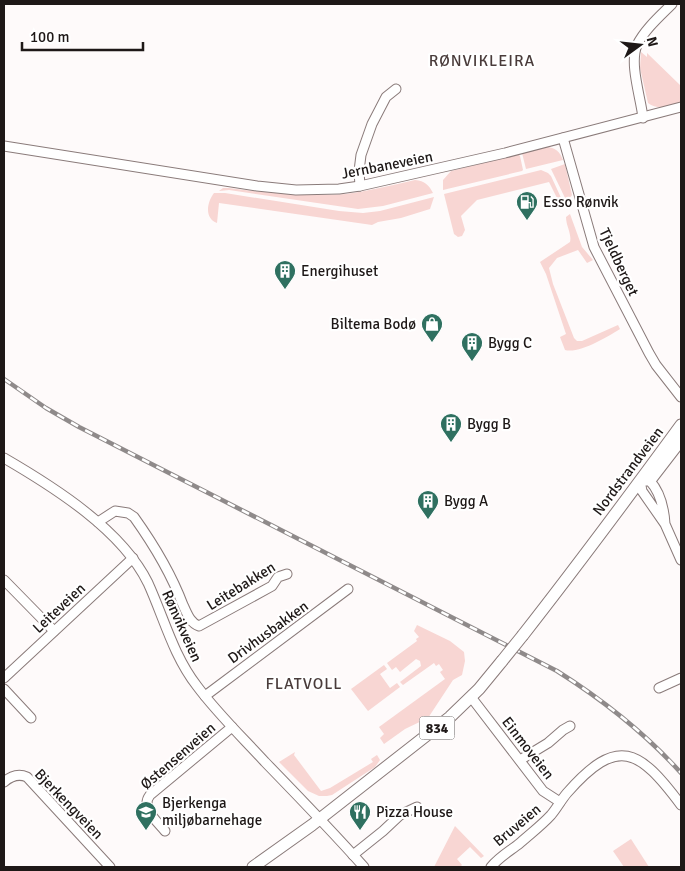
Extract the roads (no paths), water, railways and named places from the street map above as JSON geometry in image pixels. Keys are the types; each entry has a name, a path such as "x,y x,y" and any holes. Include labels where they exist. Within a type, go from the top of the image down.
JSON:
{"main road":[{"name":"Nordstrandveien","path":"644,484 681,425"},
{"name":"Nordstrandveien","path":"471,697 523,635 600,536 608,529 681,440"},
{"name":"834","path":"253,867 421,741 471,697"}],"street":[{"path":"643,118 635,73 636,46 644,34 672,4"},
{"path":"360,186 361,155 372,124 386,97 396,89"},
{"name":"Jernbaneveien","path":"4,146 257,186 296,190 339,189 360,186 563,138 681,107"},
{"name":"Tjeldberget","path":"563,138 594,247 649,353 656,365 677,387 681,397"},
{"name":"Rønvikveien","path":"4,458 34,475 98,522 133,558 148,583 179,658 205,696 364,867"},
{"path":"644,484 681,560"},
{"name":"Leitebakken","path":"98,522 115,511 128,513 134,517 163,560 186,613 194,624 199,626 272,586 278,577 287,574"},
{"name":"Leiteveien","path":"4,678 133,558"},
{"path":"4,580 54,631"},
{"name":"Drivhusbakken","path":"205,696 348,589"},
{"path":"659,688 681,678"},
{"path":"4,689 31,718"},
{"name":"Einmoveien","path":"471,697 543,790 560,802 598,763 613,756 626,756 640,760 649,767 681,805"},
{"path":"520,760 548,743 570,726"},
{"name":"Østensenveien","path":"165,831 147,808 147,799 232,727"},
{"name":"Bjerkengveien","path":"4,782 14,776 27,777 110,867"},
{"name":"Bruveien","path":"491,867 552,814 560,802"},
{"path":"353,855 400,815 418,807"}],"railway":[{"path":"4,379 46,408 79,427 557,671 623,718 653,744 681,773"}],"place":[{"name":"Esso Rønvik","path":"527,221"},
{"name":"Energihuset","path":"285,290"},
{"name":"Biltema Bodø","path":"432,343"},
{"name":"Bygg C","path":"472,362"},
{"name":"Bygg B","path":"451,443"},
{"name":"Bygg A","path":"428,520"},
{"name":"Bjerkenga miljøbarnehage","path":"146,831"},
{"name":"Pizza House","path":"360,831"}],"district":[{"name":"RØNVIKLEIRA","path":"482,60"},
{"name":"FLATVOLL","path":"304,683"}]}
